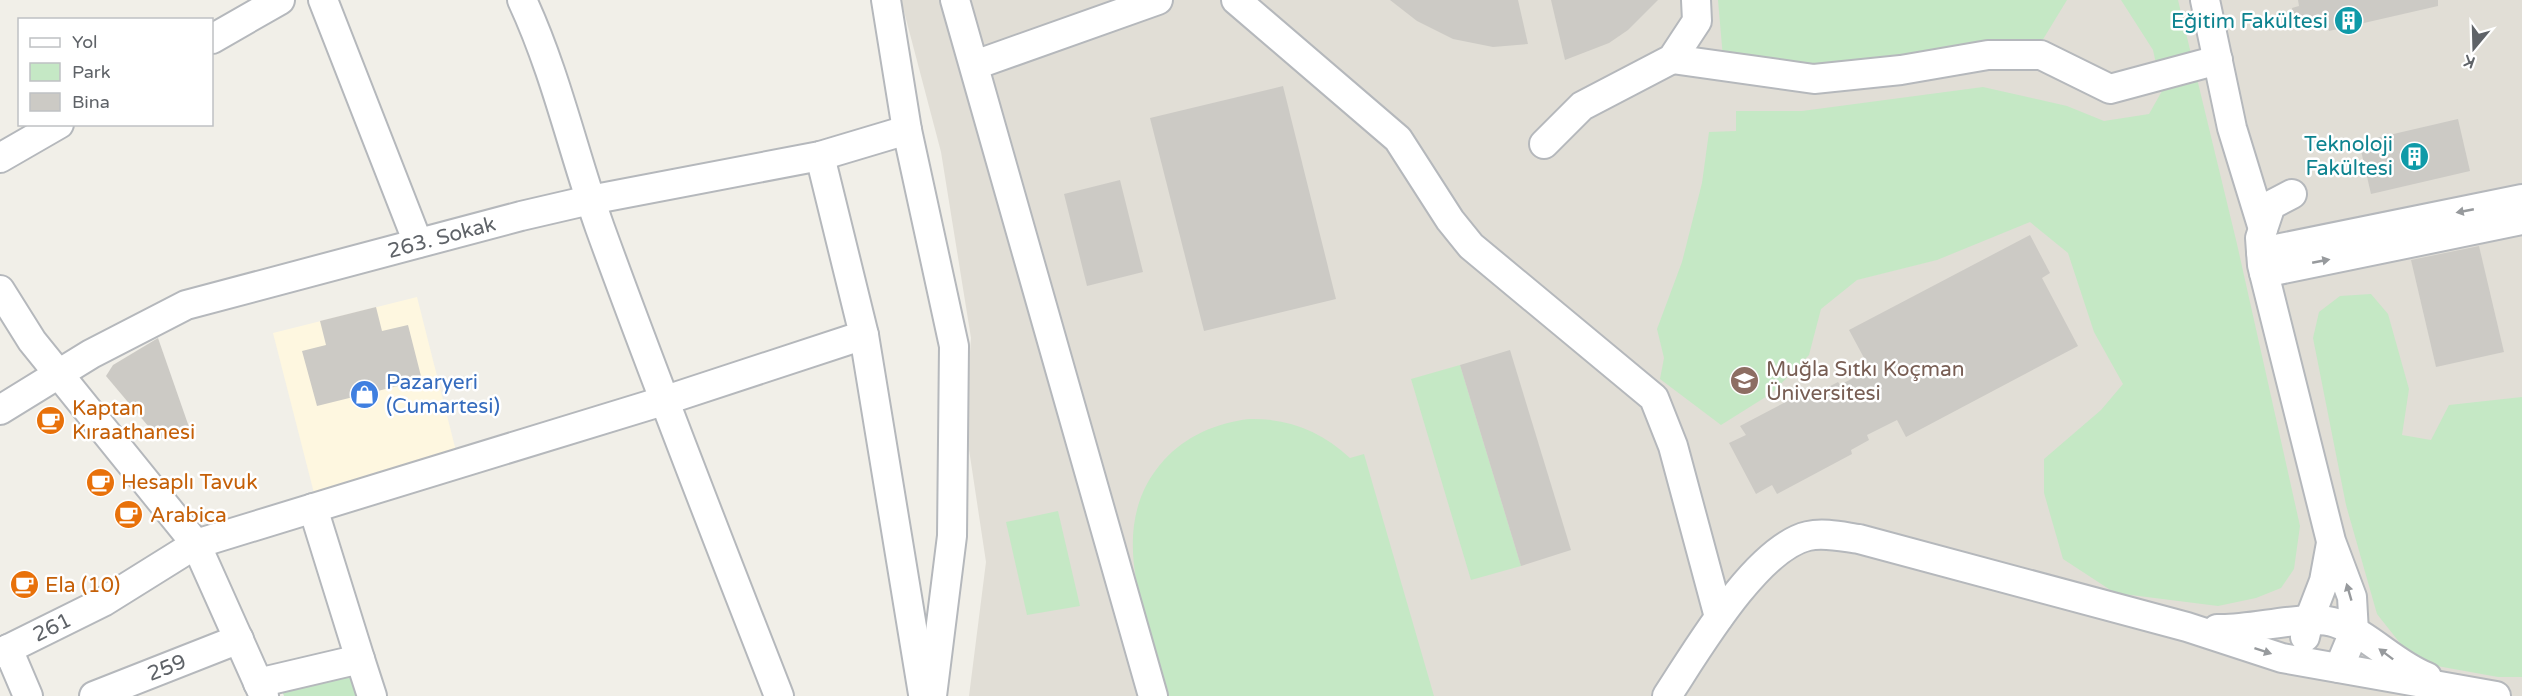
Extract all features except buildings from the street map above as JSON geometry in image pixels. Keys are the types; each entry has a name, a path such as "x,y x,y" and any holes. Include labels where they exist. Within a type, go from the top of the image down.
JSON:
{"street":[{"path":"213,38 280,0"},
{"path":"323,0 418,243"},
{"path":"523,0 542,42 590,200 663,401 779,696"},
{"path":"886,0 907,130 954,346 952,536 932,696"},
{"path":"955,0 1154,696"},
{"path":"975,65 1158,0"},
{"path":"1236,0 1398,139 1450,220 1471,246 1654,398 1673,446 1719,616"},
{"path":"1544,144 1582,106 1672,59 1697,21 1696,0"},
{"path":"2205,0 2232,128 2331,541 2352,597 2354,632 2339,668"},
{"path":"1672,59 1814,79 1901,70 1988,55 2041,56 2110,89 2218,60"},
{"path":"0,158 56,126"},
{"name":"263. Sokak","path":"0,410 57,374 186,305 590,200 820,156 907,130"},
{"path":"820,156 864,335 923,696"},
{"path":"2262,251 2271,205 2292,194"},
{"path":"2262,251 2522,200"},
{"path":"2262,251 2522,220"},
{"path":"0,290 32,341 57,374 196,544 261,690 360,658"},
{"name":"261","path":"4,651 104,602 196,544 663,401 864,335"},
{"path":"313,508 372,696"},
{"path":"1667,696 1719,616 1774,553 1809,536 1859,539 2187,627 2282,658 2496,696"},
{"path":"2310,663 2305,636 2324,581 2331,541"},
{"path":"2187,627 2228,630 2309,620 2335,622 2354,632 2406,669 2457,688"},
{"name":"259","path":"94,696 239,639"},
{"path":"4,651 28,696"}],"shaded area":[{"name":"Muğla Sıtkı Koçman Üniversitesi","path":"901,0 2522,0 2522,696 969,696 986,562 965,423 971,338 941,152"},
{"name":"Pazaryeri (Cumartesi)","path":"417,297 457,455 316,501 273,333"}],"green space":[{"path":"1718,0 2067,0 2042,41 1846,70 1723,58"},
{"path":"2121,0 2178,0 2237,244 2300,526 2294,569 2281,588 2256,598 2218,606 2115,593 2063,559 2044,493 2044,459 2101,410 2123,384 2094,332 2068,253 2030,222 1937,260 1857,280 1821,309 1809,355 1772,393 1721,425 1660,379 1664,358 1657,329 1682,262 1702,183 1709,132 1736,131 1736,111 1802,111 1983,87 2067,106 2104,121 2149,114 2162,91 2153,50"},
{"path":"2371,294 2388,314 2409,389 2402,435 2431,440 2449,405 2522,397 2522,677 2498,677 2415,662 2377,614 2346,505 2313,338 2319,312 2340,296"},
{"path":"1460,365 1521,566 1471,580 1411,379"},
{"path":"1249,419 1277,421 1303,428 1327,440 1350,458 1364,454 1434,696 1169,696 1135,575 1133,545 1136,515 1146,487 1164,460 1182,444 1213,427"},
{"path":"1058,511 1080,606 1027,615 1006,522"},
{"path":"355,670 364,696 284,696 280,685"}],"place":[{"name":"Eğitim Fakültesi","path":"2349,21"},
{"name":"Teknoloji Fakültesi","path":"2414,156"},
{"name":"Muğla Sıtkı Koçman Üniversitesi","path":"1745,381"},
{"name":"Pazaryeri (Cumartesi)","path":"365,394"},
{"name":"Kaptan Kıraathanesi","path":"51,420"},
{"name":"Hesaplı Tavuk","path":"100,482"},
{"name":"Arabica","path":"129,515"},
{"name":"Ela (10)","path":"24,585"}]}
